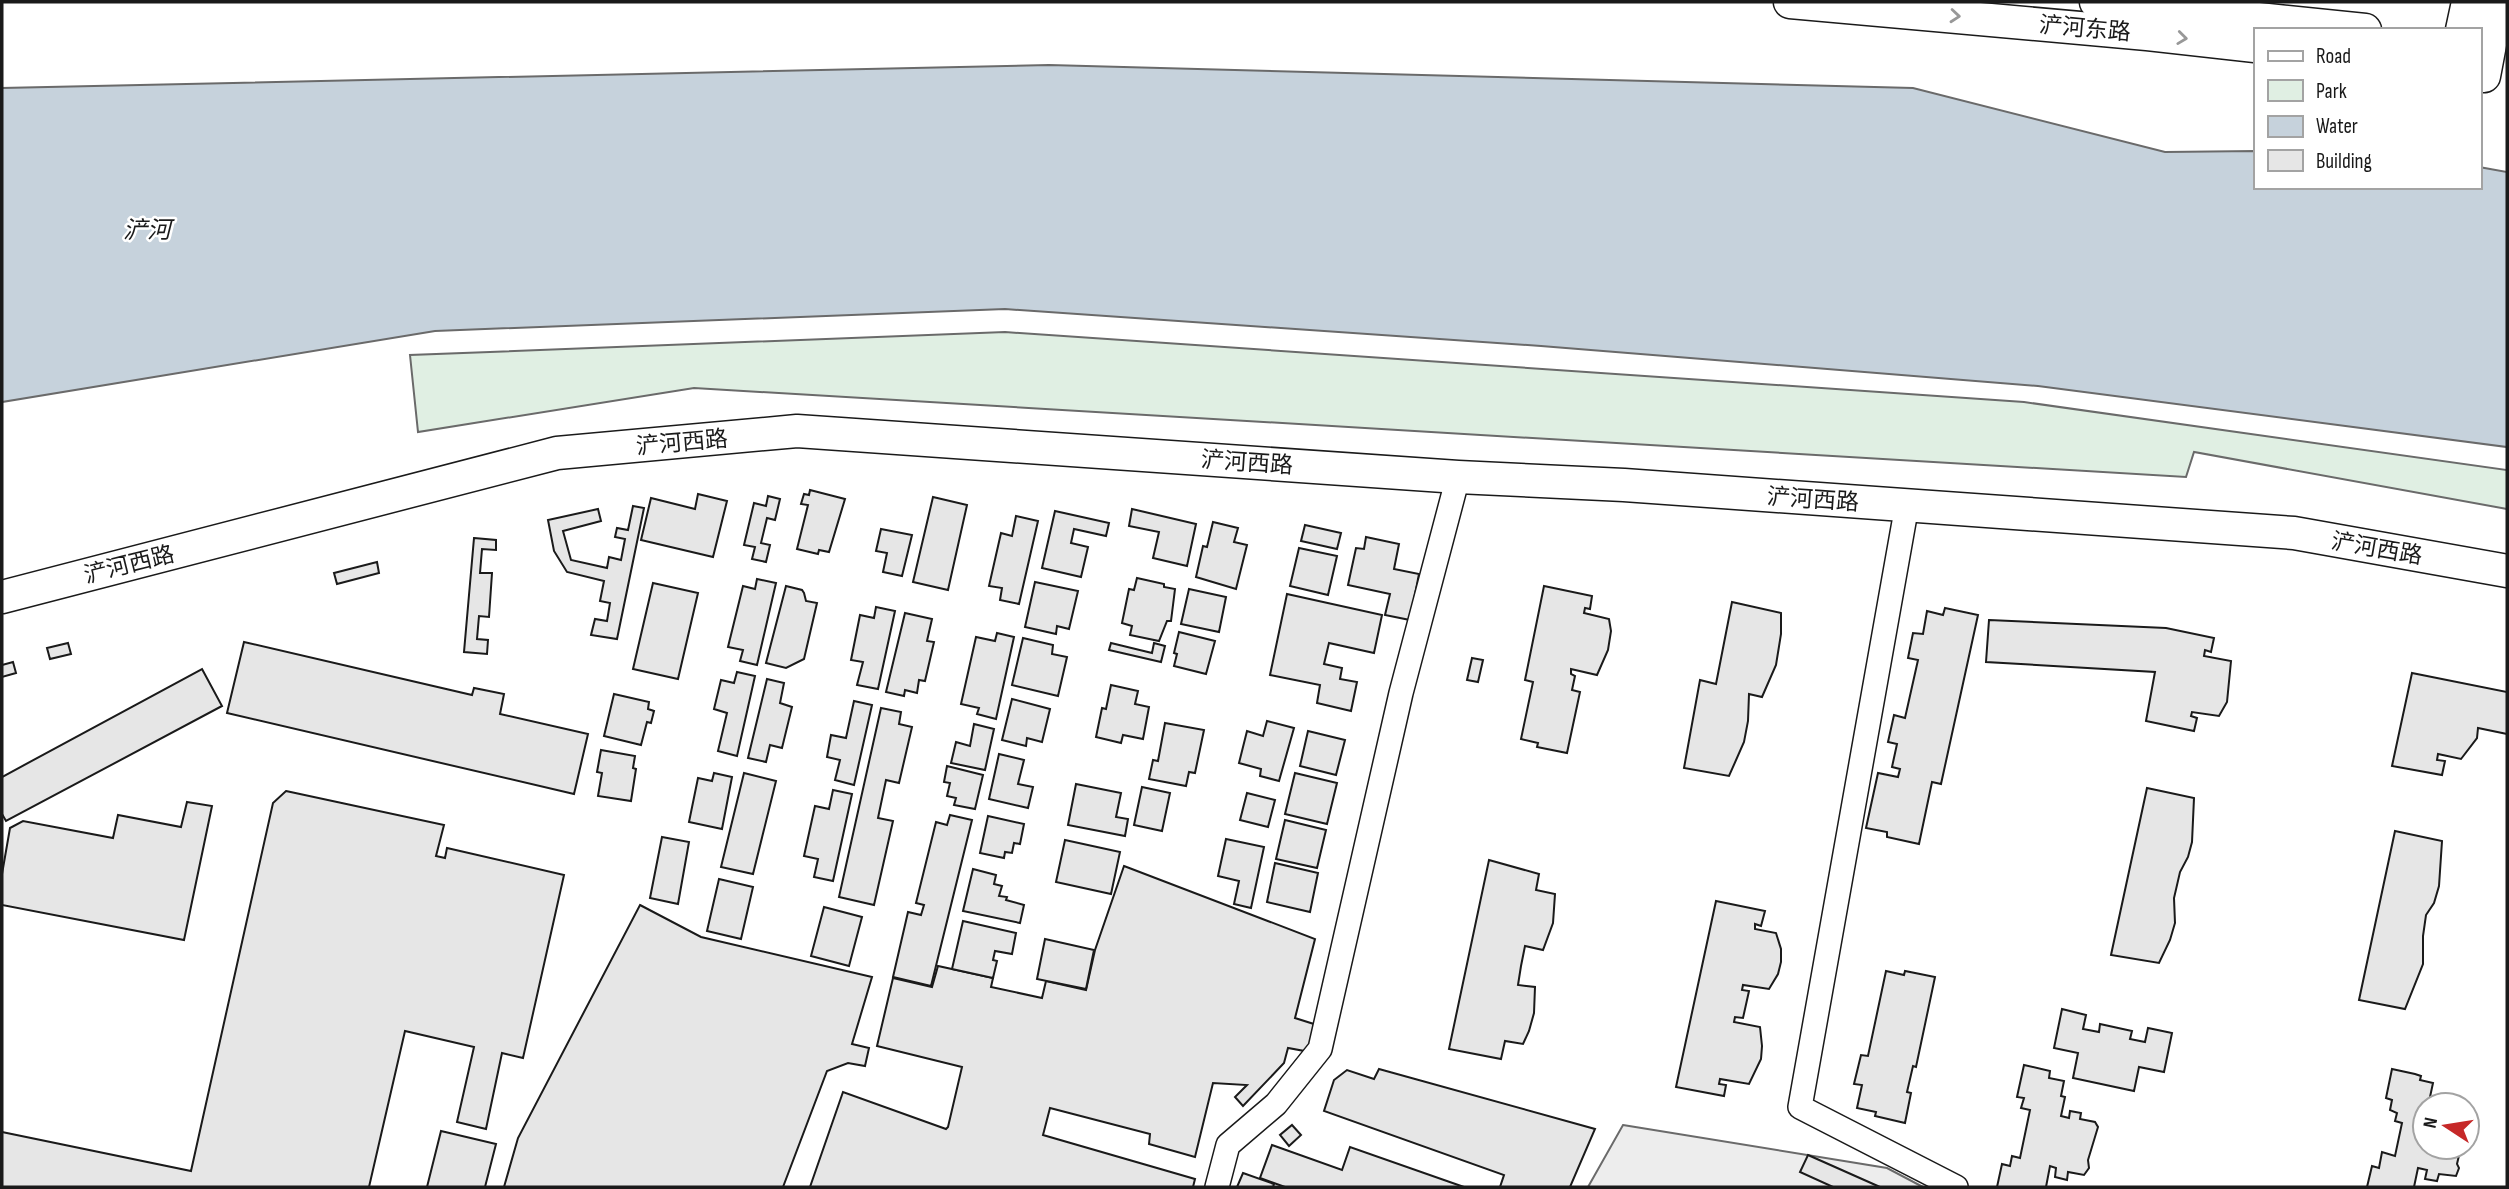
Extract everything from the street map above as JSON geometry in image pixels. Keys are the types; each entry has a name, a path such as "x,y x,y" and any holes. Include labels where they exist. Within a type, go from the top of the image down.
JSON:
{"street":[{"name":"浐河东路","path":"1790,2 2254,46"},
{"name":"浐河东路","path":"2096,2 2346,28"},
{"path":"2462,28 2468,2"},
{"path":"2491,63 2498,2"},
{"name":"浐河西路","path":"2,597 557,453 797,431 1458,477 1624,485 2294,533 2507,571"},
{"path":"1217,1187 1228,1145 1276,1104 1320,1049 1401,694 1458,477"},
{"path":"1907,505 1800,1107 1956,1187"}],"green space":[{"path":"1005,332 2024,402 2507,470 2507,509 2194,452 2186,477 694,388 418,432 410,355"}],"shaded area":[{"path":"1623,1125 1887,1168 1923,1187 1588,1187"}],"water":[{"name":"浐河","path":"1049,65 1913,88 2165,152 2254,151 2254,189 2481,189 2481,167 2507,172 2507,447 2038,386 1541,346 1005,309 435,331 2,402 2,88"}],"building":[{"path":"810,490 845,499 829,552 819,550 818,554 797,549 808,505 801,504 804,494 809,495"},
{"path":"698,494 727,501 713,557 641,540 651,498 695,509"},
{"path":"768,496 780,499 775,520 767,518 761,543 770,545 766,562 752,559 755,547 744,545 754,503 766,506"},
{"path":"933,497 967,505 948,590 913,582"},
{"path":"633,506 644,508 617,639 591,635 595,619 607,621 610,603 600,601 604,581 567,572 554,551 548,520 598,509 601,521 563,531 571,560 607,568 609,557 621,560 625,539 615,537 617,528 628,530"},
{"path":"1132,509 1196,524 1187,566 1153,558 1159,532 1129,526"},
{"path":"1055,511 1109,523 1106,536 1074,529 1071,543 1088,547 1081,577 1042,568"},
{"path":"1016,516 1038,521 1019,604 1000,600 1002,588 989,586 1001,533 1012,536"},
{"path":"1213,522 1238,528 1234,542 1247,545 1236,589 1196,577 1203,546 1207,547"},
{"path":"1305,525 1341,533 1337,549 1301,541"},
{"path":"881,529 912,535 902,576 883,572 887,553 876,551"},
{"path":"1366,537 1399,544 1394,569 1419,574 1410,620 1385,615 1390,594 1348,585 1356,548 1364,549"},
{"path":"474,538 496,540 496,550 482,549 480,573 492,573 489,617 479,616 477,639 488,640 487,654 464,652"},
{"path":"1299,548 1337,556 1328,595 1290,586"},
{"path":"377,562 379,573 337,584 334,573"},
{"path":"1137,578 1175,589 1171,621 1167,621 1159,641 1130,635 1132,626 1122,623 1129,589 1134,590"},
{"path":"757,579 776,583 757,665 740,661 743,650 728,647 743,586 755,589"},
{"path":"1035,582 1078,591 1069,629 1057,626 1056,634 1025,627"},
{"path":"653,583 698,593 678,679 633,669"},
{"path":"786,586 802,590 806,601 817,603 804,659 786,668 766,663"},
{"path":"1544,586 1592,596 1590,609 1585,608 1584,613 1609,619 1611,631 1608,650 1597,675 1571,669 1571,674 1575,676 1572,690 1580,692 1567,753 1537,747 1538,743 1521,739 1533,682 1525,680"},
{"path":"1189,589 1226,597 1219,632 1181,624"},
{"path":"1287,594 1382,615 1374,653 1329,643 1324,664 1342,668 1340,679 1357,682 1351,711 1317,703 1320,685 1270,675"},
{"path":"1732,602 1781,613 1781,634 1776,665 1762,697 1749,694 1744,742 1729,776 1684,768 1700,680 1716,684"},
{"path":"876,607 895,611 878,689 857,685 863,662 851,660 860,615 874,618"},
{"path":"1945,608 1978,615 1941,784 1932,782 1919,844 1887,837 1887,832 1866,828 1878,773 1898,777 1900,769 1892,767 1897,744 1888,742 1894,715 1905,718 1918,660 1908,658 1913,633 1923,634 1927,611 1943,615"},
{"path":"905,613 932,619 927,641 934,642 925,681 919,680 917,693 905,690 904,696 886,692"},
{"path":"1989,620 2166,628 2214,638 2211,652 2205,650 2204,656 2231,661 2227,702 2219,716 2192,712 2191,716 2197,718 2194,731 2146,721 2155,672 1986,662"},
{"path":"1179,632 1215,641 1206,674 1174,666"},
{"path":"997,633 1014,637 996,719 977,714 979,708 961,704 976,637 995,641"},
{"path":"1023,638 1053,645 1052,654 1067,657 1058,696 1012,685"},
{"path":"244,642 472,695 474,688 504,694 500,714 588,734 574,794 227,713"},
{"path":"68,643 71,654 50,659 47,648"},
{"path":"1111,643 1152,653 1154,643 1165,646 1161,662 1109,650"},
{"path":"1472,658 1483,660 1478,682 1467,680"},
{"path":"13,662 16,673 2,677 2,665"},
{"path":"202,669 222,706 6,821 2,814 2,777"},
{"path":"737,672 755,676 737,756 718,751 727,713 714,709 721,680 734,683"},
{"path":"2412,673 2507,692 2507,734 2478,728 2477,738 2461,759 2438,754 2437,760 2445,761 2442,775 2392,766"},
{"path":"767,679 784,683 780,703 792,707 782,748 770,745 766,762 748,758"},
{"path":"1111,685 1138,691 1135,704 1149,707 1143,739 1123,735 1121,743 1096,737 1102,708 1106,709"},
{"path":"614,694 649,702 648,709 654,711 651,723 647,722 641,745 604,736"},
{"path":"1012,699 1050,709 1042,742 1027,738 1026,746 1002,740"},
{"path":"854,701 872,705 854,785 835,780 840,760 827,757 831,735 846,738"},
{"path":"881,708 901,712 899,724 912,727 899,783 886,780 878,818 893,821 874,905 839,897"},
{"path":"1267,721 1294,728 1279,781 1260,776 1261,769 1239,763 1247,731 1263,736"},
{"path":"1165,723 1204,730 1195,773 1189,772 1186,786 1149,779 1153,760 1158,761"},
{"path":"974,724 994,729 985,770 951,763 956,742 970,746"},
{"path":"1308,731 1345,740 1336,775 1300,766"},
{"path":"601,750 635,756 633,768 636,769 631,801 598,796 602,773 597,772"},
{"path":"999,754 1024,760 1018,784 1033,787 1028,808 989,799"},
{"path":"947,766 983,775 975,809 954,805 956,798 947,796 950,783 944,782"},
{"path":"714,773 732,777 722,829 689,822 698,778 712,781"},
{"path":"744,773 776,781 753,874 721,867"},
{"path":"1295,773 1337,783 1327,824 1285,814"},
{"path":"1076,784 1121,793 1116,817 1128,819 1125,836 1068,825"},
{"path":"1142,787 1170,793 1162,831 1134,825"},
{"path":"2147,788 2194,798 2192,842 2180,872 2174,898 2175,923 2159,963 2111,955"},
{"path":"833,790 852,794 833,881 814,877 818,859 804,856 815,806 829,809"},
{"path":"286,791 444,825 436,856 445,858 447,848 564,875 523,1058 502,1053 486,1129 457,1122 474,1047 405,1031 369,1187 2,1187 2,1132 191,1171 273,803"},
{"path":"1247,793 1275,800 1268,827 1240,820"},
{"path":"187,802 212,806 184,940 2,905 2,874 10,828 23,821 113,838 118,815 181,827"},
{"path":"950,815 972,820 931,986 893,977 908,912 921,915 924,905 916,903 936,822 947,825"},
{"path":"988,816 1024,824 1020,844 1014,843 1012,853 1005,852 1004,858 980,853"},
{"path":"1285,820 1326,830 1317,868 1276,859"},
{"path":"2395,831 2442,841 2439,886 2434,903 2426,915 2423,964 2405,1009 2359,1000"},
{"path":"662,837 689,842 678,904 650,898"},
{"path":"1226,839 1264,847 1251,908 1234,904 1239,881 1218,876"},
{"path":"1065,840 1120,852 1111,894 1056,882"},
{"path":"1489,860 1539,874 1536,890 1555,894 1553,923 1543,950 1525,946 1521,966 1518,985 1535,987 1534,1013 1529,1031 1523,1044 1505,1041 1501,1059 1449,1049"},
{"path":"1275,863 1318,873 1310,912 1267,902"},
{"path":"1124,866 1315,939 1295,1018 1317,1025 1310,1052 1288,1048 1284,1063 1243,1106 1235,1097 1247,1085 1213,1083 1195,1157 1149,1144 1150,1134 1050,1108 1043,1135 1195,1179 1193,1187 810,1187 843,1092 946,1129 948,1127 962,1067 877,1046 893,978 932,987 938,966 993,978 991,987 1042,998 1046,981 1086,990 1095,950"},
{"path":"973,869 996,875 994,884 1002,886 999,896 1024,905 1020,923 963,911"},
{"path":"719,879 753,887 741,939 707,931"},
{"path":"1716,901 1765,911 1761,926 1755,924 1755,929 1776,933 1781,949 1778,974 1769,989 1743,985 1742,990 1749,991 1743,1018 1735,1017 1734,1022 1760,1027 1761,1059 1749,1084 1720,1079 1719,1084 1726,1085 1724,1096 1676,1087"},
{"path":"640,905 701,937 872,977 852,1044 869,1048 865,1066 848,1063 827,1071 783,1187 504,1187 518,1138"},
{"path":"824,907 862,917 849,966 811,956"},
{"path":"963,921 1016,933 1012,954 995,951 993,960 997,961 993,978 952,969"},
{"path":"1045,939 1094,950 1086,989 1037,979"},
{"path":"1886,971 1904,975 1905,971 1935,977 1916,1067 1913,1066 1907,1092 1911,1093 1905,1123 1875,1116 1876,1112 1857,1108 1862,1085 1854,1084 1861,1055 1868,1056"},
{"path":"2062,1009 2086,1015 2083,1029 2099,1032 2100,1024 2132,1031 2130,1039 2145,1042 2148,1028 2172,1033 2164,1072 2139,1067 2134,1091 2073,1078 2078,1053 2054,1048"},
{"path":"2024,1065 2050,1071 2049,1078 2064,1081 2061,1096 2065,1097 2061,1116 2069,1118 2070,1111 2081,1113 2080,1119 2095,1122 2098,1127 2088,1160 2089,1168 2084,1175 2068,1172 2067,1180 2055,1177 2056,1168 2050,1166 2046,1187 1997,1187 2002,1164 2010,1166 2012,1156 2020,1158 2030,1110 2021,1108 2024,1098 2017,1097"},
{"path":"1379,1069 1595,1129 1570,1187 1500,1187 1504,1175 1324,1111 1334,1080 1347,1070 1374,1079"},
{"path":"2392,1069 2421,1076 2420,1080 2433,1083 2431,1091 2411,1091 2411,1161 2458,1161 2456,1176 2439,1174 2437,1181 2425,1179 2427,1170 2418,1168 2414,1187 2367,1187 2372,1166 2379,1168 2382,1152 2395,1156 2402,1123 2395,1121 2397,1113 2390,1110 2392,1100 2386,1098"},
{"path":"1292,1125 1301,1135 1289,1146 1280,1135"},
{"path":"441,1131 496,1144 485,1187 427,1187"},
{"path":"1272,1145 1342,1170 1350,1147 1464,1187 1285,1187 1260,1178"},
{"path":"1808,1155 1880,1187 1833,1187 1800,1172"},
{"path":"1243,1173 1274,1184 1273,1187 1237,1187"}]}
